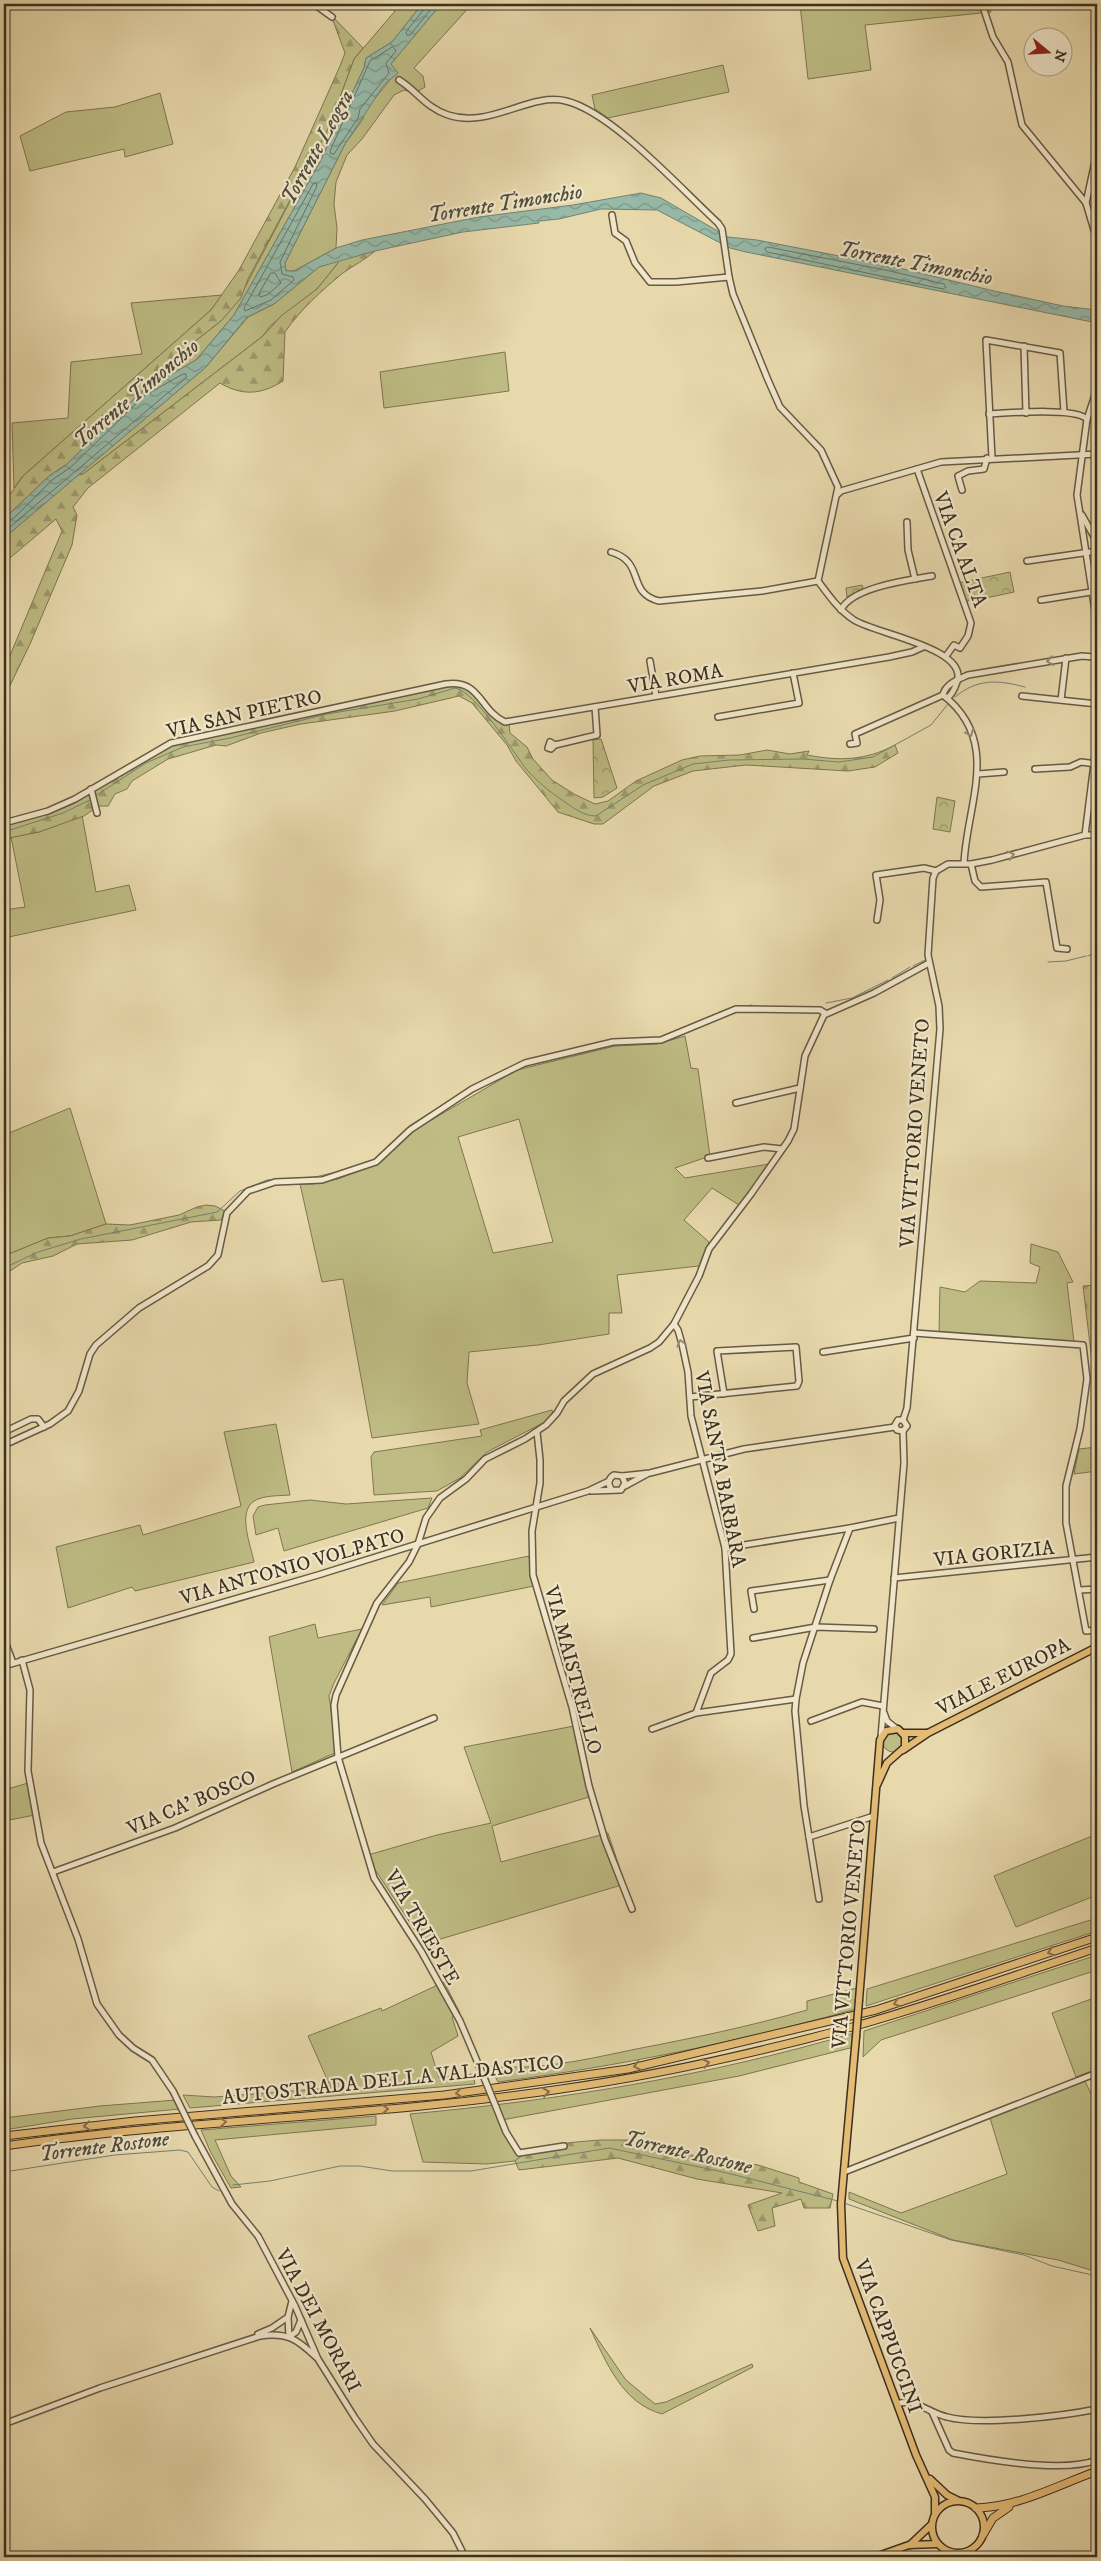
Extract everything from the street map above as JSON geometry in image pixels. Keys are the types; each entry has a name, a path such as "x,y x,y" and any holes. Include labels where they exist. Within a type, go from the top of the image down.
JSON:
{"highway":[{"name":"AUTOSTRADA DELLA VALDASTICO","path":"4,2136 174,2117 444,2094 628,2068 876,2010 1097,1937"},
{"name":"AUTOSTRADA DELLA VALDASTICO","path":"4,2147 150,2129 458,2102 630,2078 764,2050 853,2026 1097,1948"},
{"path":"976,2508 998,2508 1097,2470"},
{"path":"983,2535 993,2518 1016,2502"}],"main road":[{"name":"VIALE EUROPA","path":"902,1750 928,1733 1095,1648"},
{"path":"895,1754 885,1752 881,1740 886,1731 900,1731 906,1744 902,1750"},
{"name":"VIALE EUROPA","path":"900,1731 928,1733"},
{"name":"VIA VITTORIO VENETO","path":"852,2085 881,1740"},
{"name":"VIA VITTORIO VENETO","path":"877,1785 882,1773 895,1754 902,1750"},
{"name":"VIA CAPPUCCINI","path":"852,2085 841,2204 840,2234 843,2258 916,2455 935,2497 935,2514"},
{"name":"VIA CAPPUCCINI","path":"926,2474 946,2495 958,2500"},
{"path":"909,2545 931,2526 935,2514 945,2504 958,2500 976,2508 984,2520 983,2535 972,2549 969,2557"},
{"path":"931,2526 938,2544 952,2557"},
{"path":"875,2557 909,2545 938,2544"},
{"path":"946,2551 958,2553 972,2549"}],"street":[{"path":"314,4 332,17"},
{"path":"982,4 993,37 1008,62 1022,125 1086,203 1097,240"},
{"path":"399,80 426,103 447,115 469,119 507,112 538,101 553,100 565,101 595,112 718,223 723,232 729,277 743,319 780,407 821,450 838,487 838,495 818,581"},
{"path":"1086,203 1097,152"},
{"path":"612,215 615,233 626,241 635,263 650,282 676,282 729,277"},
{"path":"962,490 958,476 968,471 984,469 989,458 986,340 1060,353 1064,412"},
{"path":"1024,346 1026,413"},
{"path":"1097,389 1086,419 1077,495 1086,553 1095,591 1097,623"},
{"path":"989,414 1064,412 1083,416 1086,419"},
{"path":"838,495 840,491 941,462 989,458 1097,454"},
{"name":"VIA CA ALTA","path":"917,469 971,623 968,636 960,648 954,645 946,656"},
{"path":"1080,512 1097,542"},
{"path":"907,522 908,550 914,579"},
{"path":"1027,561 1097,551"},
{"path":"610,552 624,556 631,564 640,589 648,598 659,601 762,591 818,581"},
{"path":"841,610 850,598 868,590 932,576"},
{"path":"818,581 841,610 856,621 946,656 968,674"},
{"path":"1041,600 1095,591"},
{"name":"VIA ROMA","path":"446,684 455,682 469,686 492,712 505,722 912,652 923,647"},
{"path":"958,679 968,674 1066,658 1082,656 1094,657 1097,660"},
{"path":"1061,700 1066,658"},
{"path":"650,661 656,696"},
{"path":"850,744 857,743 855,734 951,695 958,679 959,670 955,663"},
{"path":"718,717 799,704 793,673"},
{"name":"VIA SAN PIETRO","path":"4,823 48,811 92,792 171,743 446,684"},
{"path":"1022,696 1097,704"},
{"path":"945,697 973,737 978,754 978,774 964,863"},
{"path":"555,745 597,738 595,707"},
{"path":"1085,835 1096,764 1097,740"},
{"path":"1035,770 1070,767 1081,762 1096,764"},
{"path":"978,774 1004,772"},
{"path":"92,792 97,812"},
{"path":"877,920 880,900 876,875 931,868 936,871 948,864 971,864 1085,835 1097,835"},
{"path":"971,864 975,881 980,887 1046,882 1057,948 1067,949"},
{"name":"VIA VITTORIO VENETO","path":"881,1740 900,1518 904,1455 903,1431 907,1426 903,1420 908,1404 940,1029 939,1006 929,963 929,914 933,878 936,871"},
{"path":"4,1445 44,1427 68,1411 79,1391 90,1354 96,1344 139,1308 208,1266 218,1255 227,1213 248,1190 275,1182 322,1180 376,1162 410,1130 472,1089 525,1063 613,1042 661,1040 736,1009 820,1010 825,1014 874,993 929,963"},
{"name":"VIA TRIESTE","path":"564,2146 519,2153 509,2138 460,2021 421,1951 374,1878 338,1757 334,1706 339,1685 377,1603 404,1570 418,1544 426,1518 440,1498 466,1479 485,1459 537,1432 557,1413 564,1401 578,1386 592,1374 659,1342 674,1324 699,1276 709,1249 782,1150 794,1129 805,1056 817,1026 825,1014"},
{"path":"736,1103 800,1088"},
{"path":"708,1158 764,1147 782,1150"},
{"name":"VIA SANTA BARBARA","path":"674,1324 682,1344 692,1416 725,1548 731,1654 728,1660 711,1673 696,1713"},
{"path":"823,1352 914,1336 1083,1345 1087,1379 1085,1400 1066,1486 1066,1523 1086,1630 1097,1630"},
{"path":"690,1397 724,1394 797,1386 800,1381 796,1347 717,1351 724,1394"},
{"path":"4,1432 31,1419 38,1420 44,1427"},
{"path":"895,1427 896,1422 903,1420"},
{"path":"650,1473 620,1490 612,1489 609,1481 614,1475 650,1473 744,1448 895,1427 903,1431"},
{"name":"VIA MAISTRELLO","path":"537,1432 540,1483 532,1531 533,1575 572,1707 589,1786 605,1840 632,1910"},
{"path":"622,1476 625,1486"},
{"name":"VIA ANTONIO VOLPATO","path":"4,1666 418,1544 588,1491 609,1481"},
{"name":"VIA ANTONIO VOLPATO","path":"588,1491 612,1489"},
{"path":"725,1548 900,1518"},
{"path":"819,1899 804,1806 796,1699 803,1663 835,1564 850,1528"},
{"name":"VIA GORIZIA","path":"894,1578 1097,1557"},
{"path":"754,1609 752,1591 830,1580"},
{"path":"1080,1590 1097,1589"},
{"path":"753,1638 816,1627 874,1629"},
{"path":"4,1639 13,1663"},
{"name":"VIALE EUROPA","path":"1095,1648 1097,1658"},
{"path":"22,1660 30,1690 28,1771 41,1843 53,1872"},
{"path":"652,1729 696,1713 796,1699"},
{"path":"811,1721 862,1702 883,1707 887,1721 900,1731"},
{"path":"338,1757 434,1718"},
{"name":"VIA CA' BOSCO","path":"53,1872 175,1828 338,1757"},
{"path":"809,1837 874,1816"},
{"name":"VIA DEI MORARI","path":"53,1872 78,1939 97,2004 119,2034 133,2048 152,2060 173,2091 232,2204 258,2236 292,2301 318,2359 373,2444 425,2499 452,2533 465,2557"},
{"path":"844,2172 1097,2073"},
{"path":"289,2337 288,2316 292,2301"},
{"path":"4,2424 100,2388 240,2341 272,2328 288,2316"},
{"path":"289,2337 296,2332 301,2320"},
{"path":"240,2341 278,2333 302,2343 318,2359"},
{"path":"897,2404 911,2402 946,2417 974,2420 1011,2419 1097,2410"},
{"path":"932,2412 948,2450 953,2454 1053,2465 1084,2465 1097,2460"}],"green space":[{"path":"387,4 422,4 392,42 366,58 364,68 320,162 234,315 196,360 150,387 170,361 222,320 244,289 328,129 354,59 395,11"},
{"path":"441,4 472,4 414,68 423,76 425,87 415,93 404,90 394,95 362,139 347,155 336,182 334,204 337,228 336,248 294,271 286,271 285,263 345,144 363,119 364,112 393,76 391,64"},
{"path":"800,4 989,4 991,12 865,25 871,70 808,79"},
{"path":"331,15 363,48 354,59 328,129 248,279 241,298 222,320 170,361 150,387 141,392 67,464 49,476 4,519 4,503 23,476 211,310 239,270 295,167 345,53"},
{"path":"723,65 729,92 608,118 595,109 592,95"},
{"path":"160,93 173,144 125,157 124,149 30,171 20,136 66,112 115,107"},
{"path":"1097,179 1097,226 1091,199"},
{"path":"375,251 327,286 304,308 285,332 283,381 267,389 252,392 236,390 220,383 88,488 73,507 77,515 72,545 30,644 4,698 4,670 62,531 56,519 4,563 4,538 78,475 83,474 263,336 281,316 317,289 338,263 336,260"},
{"path":"336,260 338,263 317,289 270,326 263,336 83,474 78,475 205,368 248,317 274,304 319,267"},
{"path":"222,295 211,310 23,476 14,488 12,423 68,418 71,362 142,354 131,303"},
{"path":"505,352 509,391 384,408 380,372"},
{"path":"1010,572 1014,592 981,599 973,597 967,602 964,601 958,583"},
{"path":"862,585 863,588 847,597 846,588"},
{"path":"455,685 467,687 496,719 509,724 510,733 527,747 533,759 552,780 574,794 595,804 608,801 636,781 682,760 700,756 740,755 767,750 790,754 809,751 807,755 841,759 862,757 895,745 898,753 875,767 848,771 746,765 693,771 654,786 603,824 594,824 558,812 472,703 459,696 395,711 301,724 261,733 226,746 216,745 168,759 132,781 127,789 115,794 108,806 98,806 84,816 39,832 4,839 4,825 71,805 173,745"},
{"path":"601,739 617,788 603,797 594,798 593,740"},
{"path":"937,797 955,801 950,832 933,829"},
{"path":"82,815 96,892 129,885 136,910 4,938 4,910 25,907 11,837 39,832"},
{"path":"685,1036 691,1068 698,1069 710,1156 675,1168 685,1178 769,1164 739,1205 712,1188 684,1220 709,1242 699,1266 617,1275 622,1313 609,1313 609,1334 538,1345 469,1352 467,1383 479,1424 372,1438 343,1279 322,1282 300,1184 313,1184 338,1179 379,1163 416,1129 517,1070 615,1046 657,1044","holes":["519,1119 553,1242 493,1253 458,1137"]},
{"path":"70,1108 106,1224 70,1236 48,1238 4,1256 4,1135"},
{"path":"206,1205 215,1206 225,1211 221,1220 191,1222 132,1240 77,1244 53,1256 22,1263 4,1275 4,1256 48,1238 70,1236 106,1224 130,1225 179,1215"},
{"path":"1031,1244 1058,1252 1073,1282 1067,1283 1074,1342 939,1332 940,1287 965,1292 980,1281 1036,1283 1040,1267 1030,1263"},
{"path":"1097,1285 1097,1403 1083,1286"},
{"path":"552,1410 553,1413 543,1423 487,1452 460,1478 437,1491 374,1495 371,1457 374,1452 482,1436 480,1430"},
{"path":"276,1424 290,1495 262,1498 254,1501 249,1506 246,1513 246,1521 254,1562 135,1591 132,1587 68,1608 56,1547 140,1525 143,1535 241,1506 224,1432"},
{"path":"1097,1447 1097,1471 1074,1474 1079,1449"},
{"path":"432,1498 428,1508 284,1551 278,1528 256,1535 253,1516 258,1507 265,1505 310,1500 346,1504"},
{"path":"529,1556 534,1586 431,1607 430,1597 382,1605 398,1583"},
{"path":"315,1624 318,1638 362,1629 329,1696 337,1752 292,1772 269,1637"},
{"path":"574,1726 589,1797 492,1826 501,1862 608,1833 625,1884 424,1944 372,1865 368,1855 437,1835 491,1823 464,1747"},
{"path":"893,1732 900,1735 903,1742 900,1749 893,1752 886,1749 883,1742 886,1735"},
{"path":"28,1783 35,1815 4,1821 4,1790"},
{"path":"1097,1834 1097,1895 1016,1927 994,1876"},
{"path":"1097,1918 1097,1931 866,2006 867,1989"},
{"path":"1097,1955 1097,1970 881,2040 863,2057 864,2031"},
{"path":"444,1982 460,2013 452,2017 458,2036 431,2052 439,2078 473,2074 475,2084 190,2108 183,2095 214,2097 331,2088 308,2036 381,2008 382,2011"},
{"path":"857,1988 856,2009 678,2052 544,2076 498,2082 490,2066 527,2067 563,2063 701,2036 807,2010 807,2001"},
{"path":"1097,1997 1097,2069 1076,2077 1052,2013"},
{"path":"854,2033 854,2047 739,2076 502,2120 511,2138 524,2154 515,2161 487,2164 423,2162 410,2114 578,2094 689,2074 744,2062"},
{"path":"1085,2081 1093,2098 1097,2097 1097,2272 1058,2260 953,2240 849,2199 849,2192 901,2213 1007,2174 990,2118"},
{"path":"176,2100 180,2109 72,2119 4,2130 4,2118 100,2106"},
{"path":"376,2116 376,2125 215,2140 231,2176 241,2187 231,2188 211,2153 201,2130"},
{"path":"600,2140 630,2140 655,2144 684,2154 758,2165 799,2178 799,2182 833,2194 830,2208 804,2208 801,2199 772,2208 775,2226 758,2231 748,2205 782,2193 697,2179 618,2158 519,2170 515,2161 523,2155 543,2147"},
{"path":"590,2328 626,2380 655,2404 666,2402 752,2364 753,2367 662,2414 648,2409 626,2391 609,2367"}],"water":[{"path":"422,4 441,4 391,64 398,73 384,85 345,144 285,263 286,271 294,271 336,248 362,240 479,217 573,205 641,193 661,198 728,237 757,240 891,266 1063,306 1097,310 1097,323 730,248 657,210 601,209 559,219 539,221 539,223 463,232 375,251 319,267 274,304 247,317 205,368 4,538 4,519 49,476 67,464 141,392 196,360 234,315 320,162 364,68 366,58 392,42"}],"waterway":[{"path":"955,697 972,686 988,682 1025,687"},
{"path":"95,796 146,763 183,747 230,738 327,714 418,699 455,688 473,700 483,711 527,770 539,782 578,811 596,816 643,785 693,764 729,760 803,759 839,762 873,757 931,725 948,704"},
{"path":"4,832 63,813 92,799"},
{"path":"1088,956 1097,952"},
{"path":"1048,962 1066,961 1086,956"},
{"path":"913,966 925,960"},
{"path":"892,978 910,967"},
{"path":"826,1003 852,998 888,980"},
{"path":"738,1007 752,1005"},
{"path":"719,1012 732,1008"},
{"path":"658,1038 715,1014"},
{"path":"613,1040 636,1039"},
{"path":"478,1083 521,1062 609,1040"},
{"path":"395,1141 409,1126 466,1090"},
{"path":"370,1162 379,1156"},
{"path":"4,1268 38,1252 81,1239 217,1212 240,1191 267,1180 315,1177 345,1170"},
{"name":"Torrente Rostone","path":"233,2185 270,2181 340,2166 360,2166 392,2171 471,2171 609,2148 723,2172 838,2201"},
{"name":"Torrente Rostone","path":"4,2172 115,2155 180,2150 188,2152 212,2187 219,2191"},
{"name":"Torrente Rostone","path":"844,2203 951,2240 1024,2255 1052,2266 1097,2276"}],"water label":[{"name":"Torrente Leogra","path":"317,147"},
{"name":"Torrente Timonchio","path":"505,203"},
{"name":"Torrente Timonchio","path":"916,263"},
{"name":"Torrente Timonchio","path":"136,393"}]}
